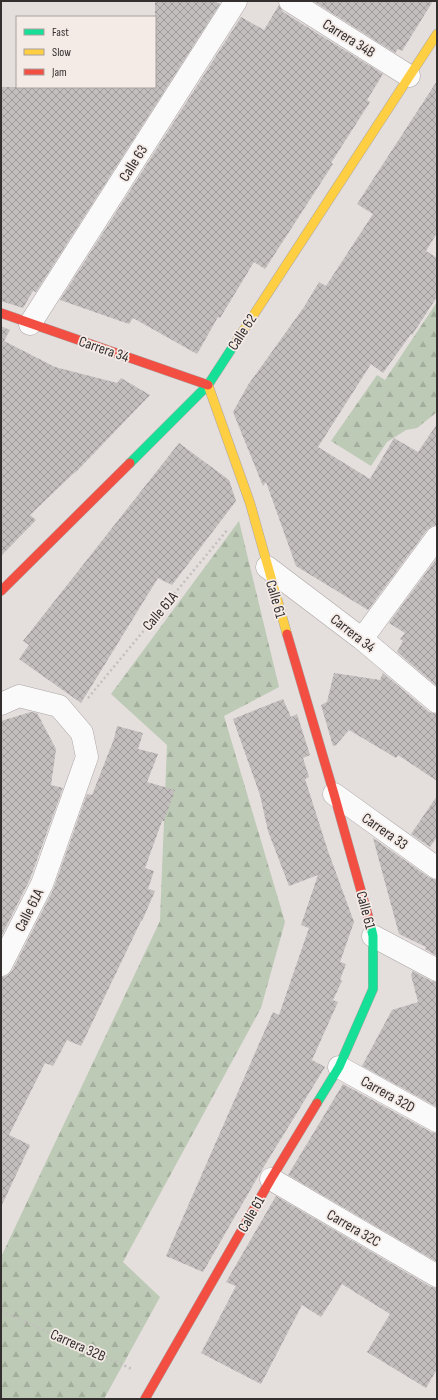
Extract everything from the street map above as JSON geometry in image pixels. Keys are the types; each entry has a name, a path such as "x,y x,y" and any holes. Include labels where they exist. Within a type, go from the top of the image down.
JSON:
{"street":[{"name":"Calle 63","path":"30,324 236,1"},
{"name":"Carrera 34B","path":"290,1 409,76"},
{"name":"Calle 62","path":"1,591 208,385 437,34"},
{"name":"Carrera 34","path":"1,313 208,385"},
{"name":"Calle 61","path":"145,1399 338,1067 373,989 373,936 334,794 250,503 208,385"},
{"path":"362,639 437,537"},
{"name":"Carrera 34","path":"267,566 362,639 437,702"},
{"name":"Calle 61A","path":"1,704 19,696 59,706 82,733 87,757 42,884 1,965"},
{"name":"Carrera 33","path":"334,794 437,868"},
{"path":"373,936 437,970"},
{"name":"Carrera 32D","path":"338,1067 437,1122"},
{"name":"Carrera 32C","path":"271,1180 437,1276"}],"path":[{"name":"Calle 61A","path":"70,719 250,503"},
{"name":"Carrera 32B","path":"1,1311 156,1380"}],"green space":[{"path":"437,302 437,412 417,428 406,430 387,442 371,466 331,441 377,375 385,380"},
{"path":"239,521 279,687 224,716 285,922 261,1008 123,1262 160,1297 104,1399 1,1399 1,1257 160,921 167,745 111,694"}],"building":[{"path":"155,1 215,1 220,4 36,292 33,291 23,308 1,301 1,87 156,88"},
{"path":"313,1 433,1 402,51 398,49 395,53"},
{"path":"279,5 283,12 383,74 367,100 370,102 331,163 333,164 265,269 254,262 220,318 218,317 197,354 133,318 129,324 60,300 241,17 264,30"},
{"path":"437,81 437,233 426,251 437,258 437,297 412,335 411,334 383,373 371,364 318,447 370,479 394,438 418,452 437,424 437,525 432,526 427,530 368,610 296,566 266,482 263,486 233,412 248,385 304,307 319,282 326,286 373,214 357,204"},
{"path":"1,326 10,330 4,341 55,367 117,383 121,378 150,395 75,473 30,515 36,520 1,556"},
{"path":"179,443 229,480 236,501 172,585 158,578 81,703 19,659 29,645 23,641"},
{"path":"437,558 437,686 397,652 403,641 400,639 405,633 389,623"},
{"path":"334,673 380,680 383,673 429,712 437,714 437,781 398,755 396,758 349,730 336,745 333,746 321,705 327,702"},
{"path":"283,699 291,717 297,714 310,755 303,758 309,777 305,779 328,851 354,922 340,962 346,964 340,980 342,981 333,1000 338,1002 312,1060 325,1067 260,1173 203,1272 166,1256 273,1012 279,1015 309,928 301,925 318,875 289,886 268,831 260,795 233,719"},
{"path":"31,712 37,713 56,749 51,785 63,788 30,879 1,937 1,721"},
{"path":"117,726 143,733 138,749 158,754 147,782 175,790 145,868 154,871 148,889 155,891 81,1046 67,1040 53,1066 45,1063 9,1135 30,1145 1,1207 1,977 7,976 12,971 53,890 87,794 92,795 114,739"},
{"path":"437,796 437,837 430,847 411,834"},
{"path":"373,838 430,878 437,880 437,956 425,949 426,947 399,934"},
{"path":"413,971 431,981 437,982 437,1107 362,1066 392,1010 418,1002 411,975"},
{"path":"343,1084 431,1132 437,1133 437,1262 288,1175"},
{"path":"276,1196 431,1287 437,1288 437,1369 426,1388 367,1352 390,1314 342,1284 321,1317 302,1305 261,1384 201,1353 236,1286 226,1282"}],"traffic: fast":[{"path":"130,463 208,385 234,345"},
{"path":"317,1103 339,1067 373,989 373,936 370,923"}],"traffic: slow":[{"path":"234,345 437,34"},
{"path":"208,385 250,503 287,634"}],"traffic: jam":[{"path":"1,313 208,385"},
{"path":"1,591 130,463"},
{"path":"287,634 370,923"},
{"path":"145,1399 271,1179 317,1103"}]}
